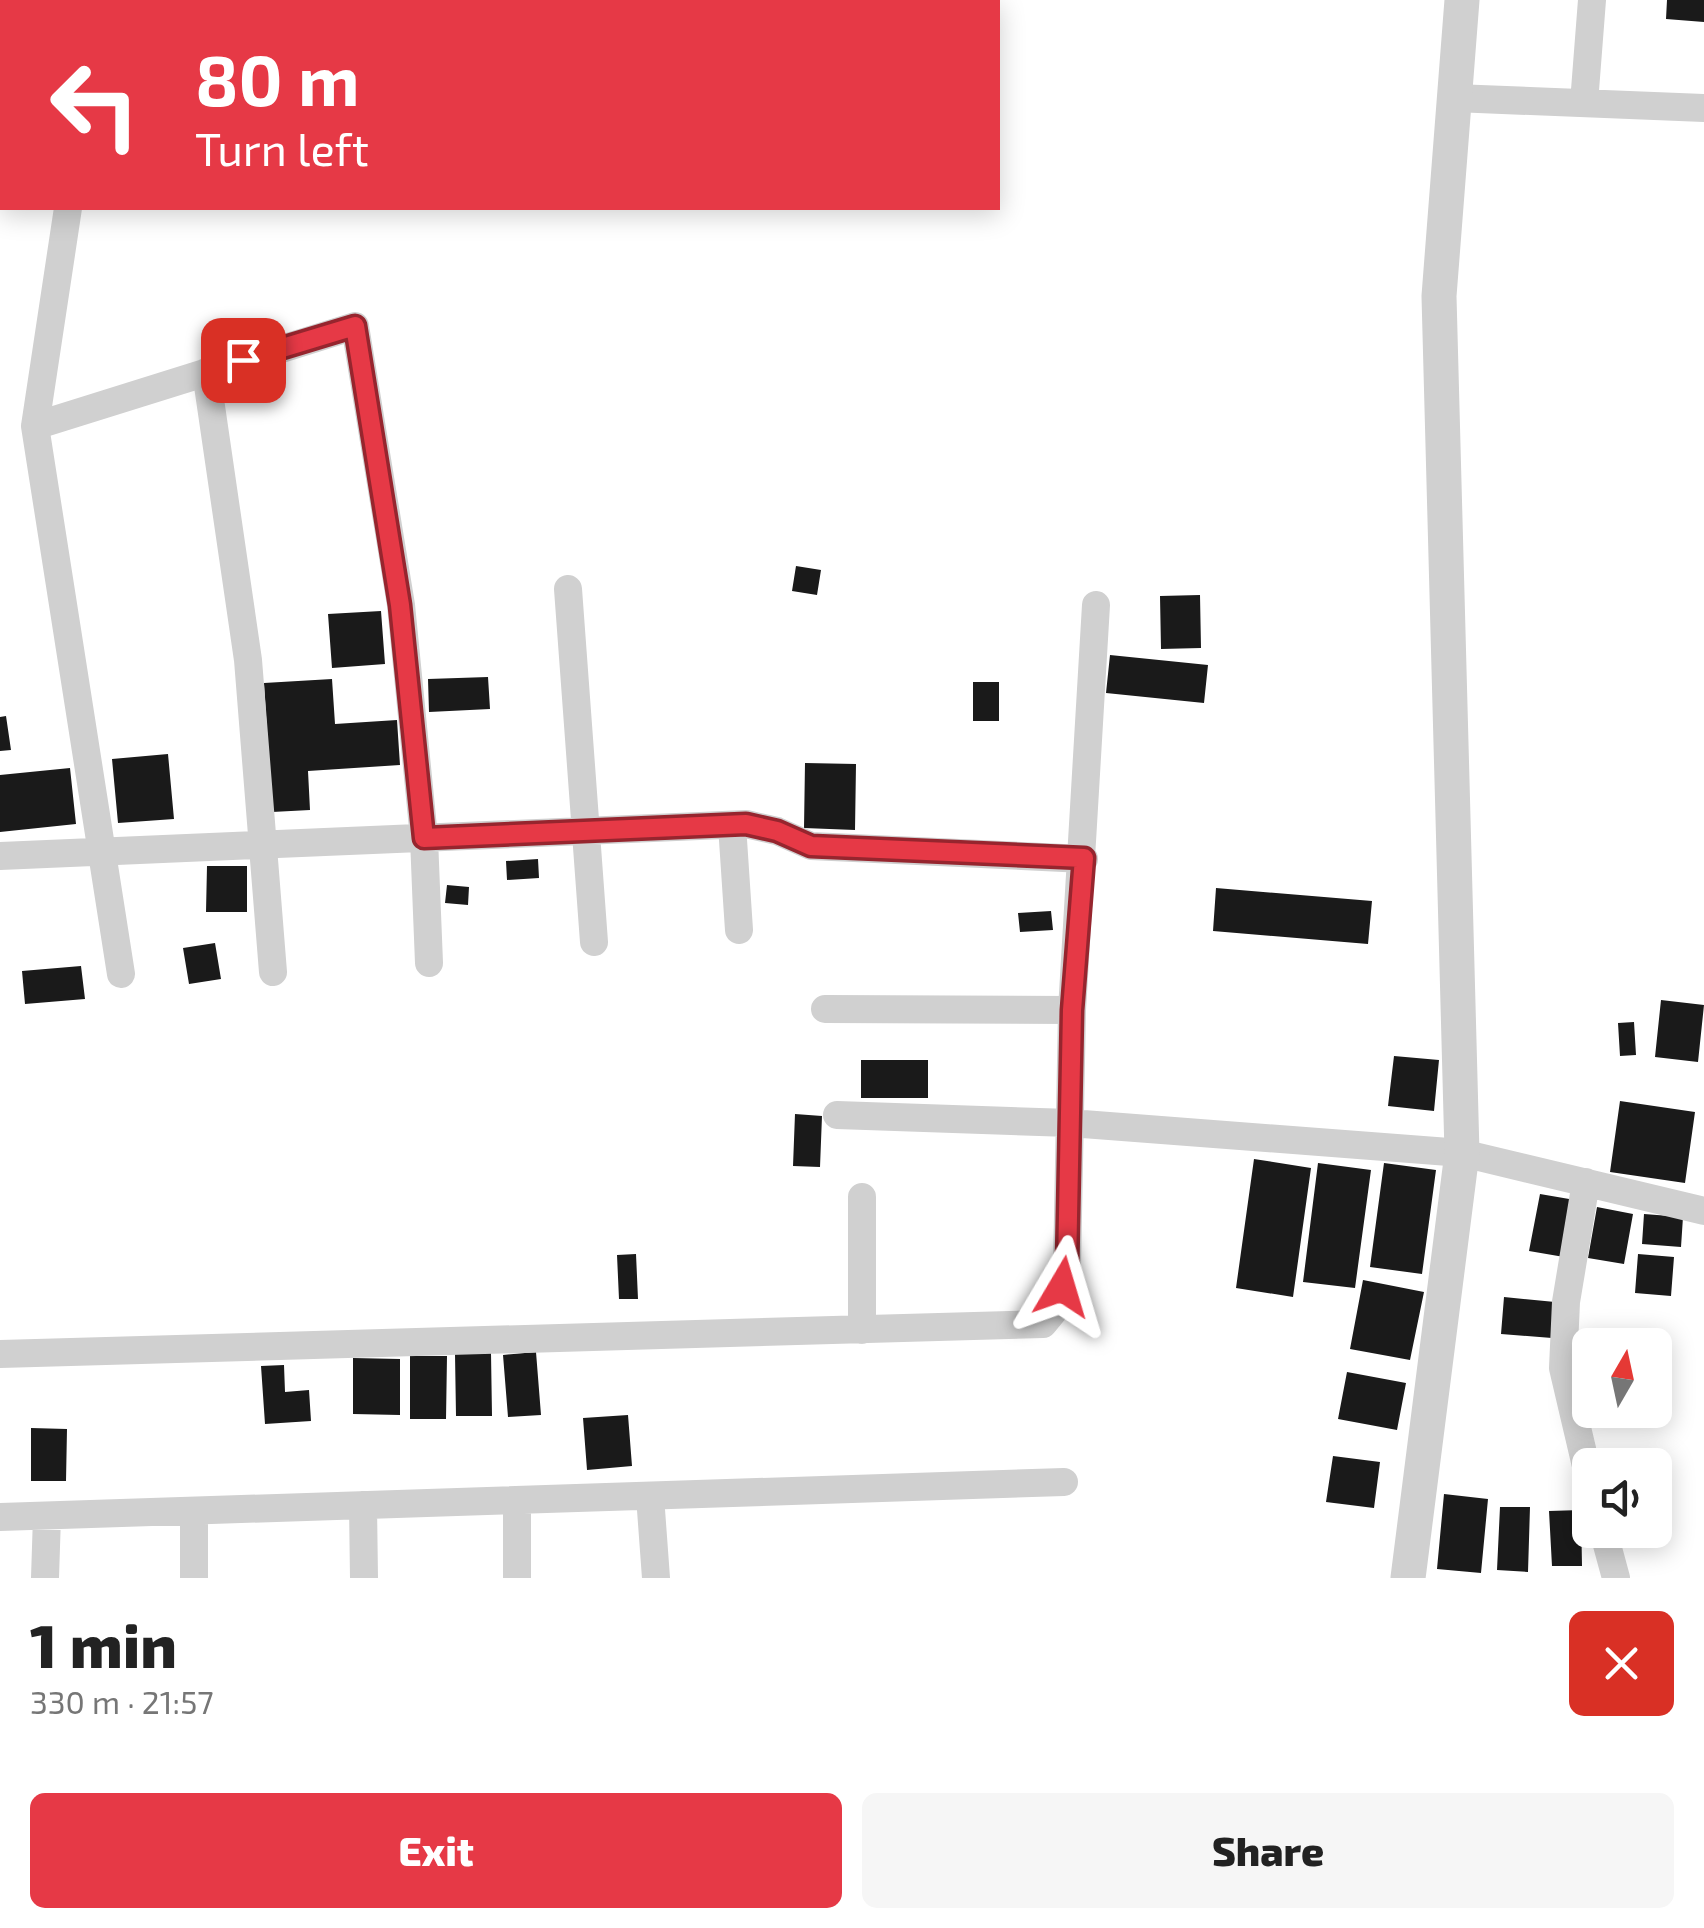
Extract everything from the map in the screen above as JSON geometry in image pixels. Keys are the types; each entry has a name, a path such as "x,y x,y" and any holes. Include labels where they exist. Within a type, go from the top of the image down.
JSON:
{"street":[{"path":"1408,1578 1462,1152 1439,296 1462,0"},
{"path":"1584,103 1592,0"},
{"path":"1454,98 1704,108"},
{"path":"68,210 36,426 121,974"},
{"path":"36,426 355,326 400,605 424,838 430,964"},
{"path":"206,372 248,660 273,972"},
{"path":"568,588 594,942"},
{"path":"0,1354 1043,1324 1057,1307 1067,1268 1072,1010 1096,605"},
{"path":"0,856 732,825 777,831 811,846 1084,858"},
{"path":"732,825 739,930"},
{"path":"825,1008 1072,1010"},
{"path":"837,1116 1070,1123 1462,1152 1704,1211"},
{"path":"1582,1448 1563,1368 1566,1302 1586,1182"},
{"path":"862,1198 862,1330"},
{"path":"0,1517 1064,1482"},
{"path":"650,1496 656,1578"},
{"path":"517,1500 517,1578"},
{"path":"363,1505 364,1578"},
{"path":"194,1511 194,1578"},
{"path":"45,1578 47,1516"},
{"path":"1608,1548 1616,1578"}],"building":[{"path":"1667,0 1704,0 1704,22 1666,19"},
{"path":"796,566 821,570 817,595 792,591"},
{"path":"1200,595 1201,648 1161,649 1160,596"},
{"path":"381,611 385,664 332,668 328,614"},
{"path":"1110,655 1208,665 1204,703 1106,693"},
{"path":"488,677 490,709 429,712 428,679"},
{"path":"332,679 335,724 397,720 400,765 308,771 310,810 272,812 264,683"},
{"path":"973,682 999,682 999,721 973,721"},
{"path":"6,716 11,750 0,751 0,717"},
{"path":"168,754 174,819 118,823 112,759"},
{"path":"805,763 856,764 855,830 804,828"},
{"path":"70,768 76,824 0,832 0,775"},
{"path":"538,859 539,878 507,880 506,861"},
{"path":"207,866 247,866 247,912 206,912"},
{"path":"447,885 469,887 468,905 445,903"},
{"path":"1216,888 1372,901 1368,944 1213,931"},
{"path":"1051,911 1053,930 1020,932 1018,913"},
{"path":"215,943 221,979 189,984 183,948"},
{"path":"81,966 85,999 25,1004 22,971"},
{"path":"1661,1000 1704,1005 1698,1062 1655,1057"},
{"path":"1634,1022 1636,1055 1620,1056 1618,1023"},
{"path":"1394,1056 1439,1060 1434,1111 1388,1106"},
{"path":"861,1060 928,1060 928,1098 861,1098"},
{"path":"1620,1101 1695,1112 1685,1183 1610,1172"},
{"path":"795,1114 822,1116 820,1167 793,1166"},
{"path":"1254,1159 1311,1168 1293,1297 1236,1288"},
{"path":"1318,1163 1371,1170 1355,1288 1303,1282"},
{"path":"1384,1163 1436,1170 1422,1274 1370,1267"},
{"path":"1540,1194 1575,1200 1564,1257 1529,1251"},
{"path":"1597,1207 1633,1214 1624,1264 1588,1258"},
{"path":"1644,1214 1683,1217 1681,1247 1642,1244"},
{"path":"636,1254 638,1299 619,1299 617,1255"},
{"path":"1638,1254 1674,1257 1671,1296 1635,1293"},
{"path":"1363,1280 1424,1292 1410,1360 1350,1349"},
{"path":"1504,1297 1555,1302 1552,1338 1501,1334"},
{"path":"536,1352 541,1415 508,1417 503,1355"},
{"path":"491,1353 492,1416 456,1416 455,1354"},
{"path":"410,1356 447,1356 446,1419 410,1419"},
{"path":"353,1358 400,1359 400,1415 353,1414"},
{"path":"284,1365 285,1392 309,1390 311,1421 265,1424 261,1366"},
{"path":"1347,1372 1406,1383 1397,1430 1338,1419"},
{"path":"628,1415 632,1466 587,1470 583,1418"},
{"path":"31,1428 67,1429 66,1481 31,1481"},
{"path":"1333,1456 1380,1462 1374,1508 1326,1502"},
{"path":"1444,1494 1488,1499 1481,1573 1437,1569"},
{"path":"1500,1507 1530,1507 1528,1572 1497,1570"},
{"path":"1572,1510 1572,1548 1582,1548 1582,1566 1552,1566 1549,1511"}],"route":[{"path":"243,360 355,326 400,605 424,838 746,824 777,831 811,846 1084,858 1072,1010 1067,1268 1062,1287"}]}
